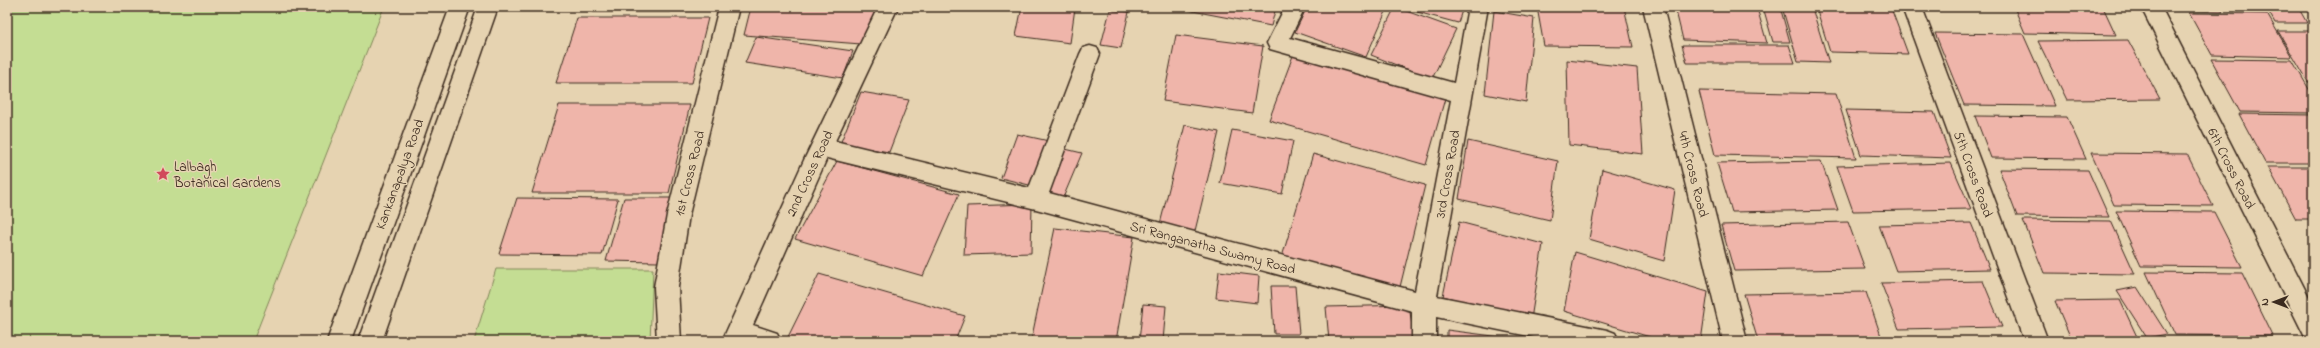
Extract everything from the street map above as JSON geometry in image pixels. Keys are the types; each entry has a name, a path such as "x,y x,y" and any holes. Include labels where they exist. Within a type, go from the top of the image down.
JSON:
{"street":[{"name":"Kankanapalya Road","path":"339,341 460,7"},
{"name":"Kankanapalya Road","path":"370,341 488,7"},
{"name":"1st Cross Road","path":"669,341 666,287 678,214 729,7"},
{"name":"2nd Cross Road","path":"736,336 821,147 888,7"},
{"path":"1295,7 1276,44 1461,94"},
{"name":"3rd Cross Road","path":"1424,341 1424,304 1478,7"},
{"name":"4th Cross Road","path":"1653,7 1734,341"},
{"name":"5th Cross Road","path":"1912,7 2036,341"},
{"name":"6th Cross Road","path":"2151,7 2313,329"},
{"path":"1036,199 1090,54"},
{"name":"Sri Ranganatha Swamy Road","path":"821,147 1036,199 1424,304 1607,341"},
{"path":"736,336 769,341"}],"green space":[{"name":"Lalbagh Botanical Gardens","path":"7,7 384,7 253,341 7,341"},
{"path":"496,269 653,269 650,341 474,341"}],"building":[{"path":"595,7 672,7 671,12 593,12"},
{"path":"751,7 880,7 861,44 744,35"},
{"path":"1022,7 1075,8 1070,43 1016,36"},
{"path":"1172,7 1276,7 1271,26"},
{"path":"1307,7 1388,7 1366,57 1295,32"},
{"path":"1395,7 1456,29 1432,79 1371,55"},
{"path":"1419,7 1463,7 1458,23 1417,12"},
{"path":"1537,7 1624,7 1633,47 1544,46"},
{"path":"1675,7 1757,8 1767,43 1683,40"},
{"path":"1763,7 1780,7 1790,42 1773,42"},
{"path":"1782,7 1812,8 1829,63 1798,62"},
{"path":"1816,7 1891,8 1908,54 1830,52"},
{"path":"1929,7 2009,7 2010,9 1930,8"},
{"path":"2014,7 2103,7 2116,35 2025,33"},
{"path":"2175,7 2220,7 2223,11 2177,10"},
{"path":"2228,7 2263,7 2265,11 2229,10"},
{"path":"2266,7 2298,7 2307,23 2275,23"},
{"path":"2306,7 2313,7 2313,19"},
{"path":"1110,10 1129,12 1121,48 1101,45"},
{"path":"1494,11 1534,18 1526,102 1485,94"},
{"path":"2189,13 2267,14 2292,57 2212,55"},
{"path":"577,18 708,18 692,83 556,83"},
{"path":"2278,31 2313,31 2313,82 2308,82"},
{"path":"1935,33 2023,34 2055,106 1964,105"},
{"path":"1176,35 1263,46 1252,113 1163,101"},
{"path":"756,37 853,51 843,78 745,63"},
{"path":"2128,40 2160,99 2067,100 2038,41"},
{"path":"1682,45 1789,45 1795,63 1687,63"},
{"path":"1294,53 1446,95 1426,165 1269,120"},
{"path":"2211,59 2292,60 2313,96 2313,113 2240,112"},
{"path":"1567,60 1637,68 1643,154 1569,145"},
{"path":"1699,91 1836,94 1856,158 1715,155"},
{"path":"861,92 909,100 889,152 840,144"},
{"path":"559,105 690,105 669,193 532,193"},
{"path":"1846,110 1934,112 1951,158 1861,155"},
{"path":"2239,114 2313,115 2313,163 2265,163"},
{"path":"1975,116 2067,117 2086,159 1991,158"},
{"path":"1185,125 1219,132 1194,235 1159,228"},
{"path":"1232,130 1293,141 1282,194 1220,183"},
{"path":"1017,134 1049,141 1033,186 1001,178"},
{"path":"1468,141 1558,161 1550,220 1459,199"},
{"path":"1061,148 1082,153 1063,198 1043,192"},
{"path":"2091,153 2187,154 2213,206 2114,205"},
{"path":"1313,154 1425,185 1399,291 1282,257"},
{"path":"837,161 959,194 923,276 795,239"},
{"path":"1821,161 1838,210 1732,212 1717,163"},
{"path":"1951,163 1971,209 1853,211 1837,166"},
{"path":"2268,167 2313,167 2313,219 2296,219"},
{"path":"1602,169 1675,190 1664,261 1589,239"},
{"path":"1999,169 2088,170 2109,217 2017,216"},
{"path":"517,198 618,199 602,255 499,254"},
{"path":"624,198 674,198 658,262 606,261"},
{"path":"1032,204 1031,253 964,255 967,206"},
{"path":"2116,211 2214,212 2242,267 2141,266"},
{"path":"2023,220 2111,221 2135,274 2044,273"},
{"path":"1459,222 1543,244 1531,319 1443,296"},
{"path":"1848,222 1865,269 1734,271 1721,225"},
{"path":"1971,223 1990,269 1896,271 1879,225"},
{"path":"1055,228 1134,237 1116,341 1031,341"},
{"path":"1575,252 1708,292 1701,341 1663,341 1564,311"},
{"path":"1219,271 1259,276 1257,303 1216,298"},
{"path":"2146,272 2242,273 2273,336 2175,335"},
{"path":"819,274 965,316 955,341 786,341"},
{"path":"1983,281 2002,327 1899,329 1881,283"},
{"path":"1271,286 1295,286 1299,334 1274,334"},
{"path":"2137,287 2167,334 2147,338 2117,291"},
{"path":"1866,292 1882,339 1758,341 1744,294"},
{"path":"2120,300 2139,341 2072,341 2055,301"},
{"path":"1143,304 1166,306 1163,341 1139,341"},
{"path":"1409,305 1414,341 1329,341 1326,307"},
{"path":"1447,330 1532,341 1447,341"}],"place":[{"name":"Lalbagh Botanical Gardens","path":"163,174"}]}
